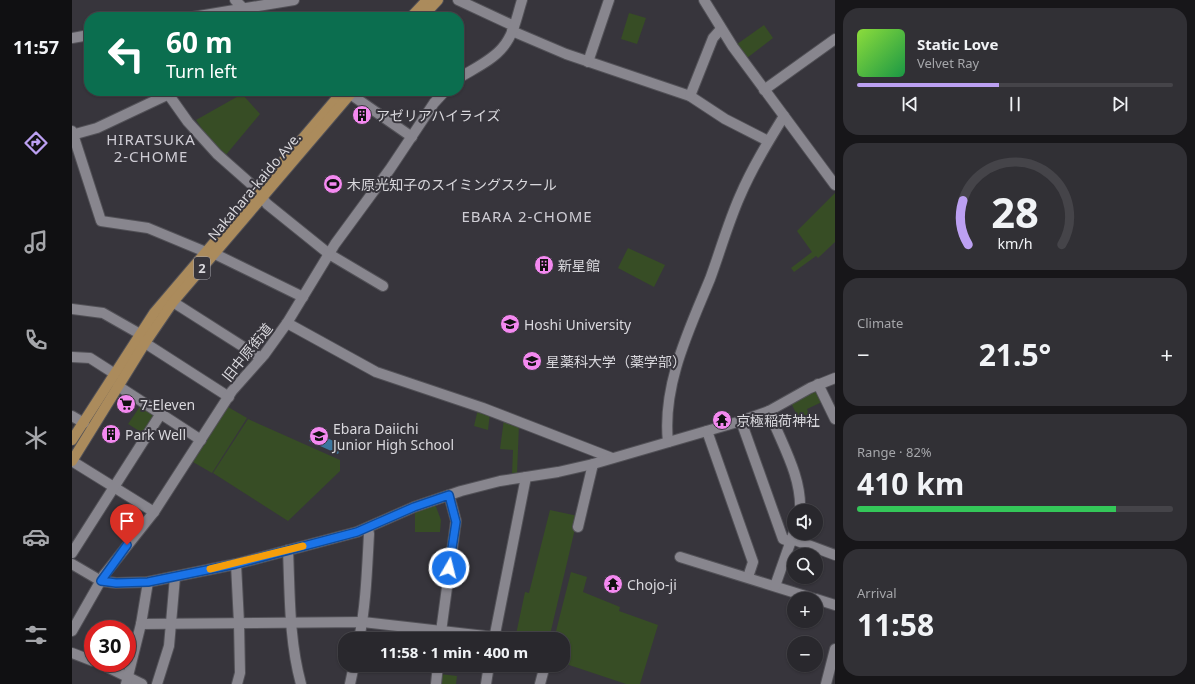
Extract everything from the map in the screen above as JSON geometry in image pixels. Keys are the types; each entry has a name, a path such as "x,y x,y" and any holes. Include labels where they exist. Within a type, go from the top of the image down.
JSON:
{"main road":[{"path":"416,12 427,0"},
{"path":"427,12 438,0"},
{"name":"Nakahara-kaido Ave.","path":"72,461 118,386 154,313 210,253 346,96"},
{"name":"Nakahara-kaido Ave.","path":"72,440 115,374 210,253"}],"street":[{"path":"235,0 248,12"},
{"path":"221,12 293,0"},
{"path":"458,0 513,29 588,62 690,96 725,119 768,141"},
{"path":"464,75 498,52 513,29 522,0"},
{"path":"588,62 609,0"},
{"path":"704,0 721,29 764,90 835,185"},
{"path":"690,96 713,38 721,29"},
{"path":"72,38 84,36"},
{"path":"764,90 835,39"},
{"path":"160,96 97,128 72,134 101,221 148,228 210,253 303,297"},
{"path":"168,96 188,122 217,154 260,194 272,208 329,254 383,286"},
{"path":"355,96 412,137"},
{"name":"旧中原街道","path":"72,631 101,581 127,545 154,512 229,397 287,323 329,254 412,137 434,102 440,96"},
{"path":"668,442 667,413 676,371 689,326 714,267 739,197 768,141 784,116"},
{"path":"173,302 261,358"},
{"path":"72,309 103,313 229,397"},
{"path":"287,323 376,372 483,408 612,458"},
{"path":"72,357 90,358 115,374"},
{"path":"72,564 101,581 116,583 148,582 236,564 368,528 414,507 449,495 500,481 558,472 593,464 742,421 769,411 818,384 835,378"},
{"path":"818,384 835,419"},
{"path":"118,386 160,415 202,440"},
{"path":"769,411 797,482 801,498 801,504"},
{"path":"72,553 160,415"},
{"path":"72,416 84,423"},
{"path":"742,421 783,539 787,539"},
{"path":"707,431 753,562 748,577"},
{"path":"72,461 154,512"},
{"path":"578,527 593,464"},
{"path":"495,632 526,477"},
{"path":"440,632 456,522 449,495"},
{"path":"361,632 363,622 369,534 368,528"},
{"path":"775,586 791,540"},
{"path":"797,540 835,555"},
{"path":"288,550 290,622 294,660 301,684"},
{"path":"680,557 793,592"},
{"path":"236,564 240,673 237,684"},
{"path":"157,684 167,652 172,623 175,577"},
{"path":"127,680 141,624 148,582"},
{"path":"823,601 835,605"},
{"path":"141,624 363,622 427,632"},
{"path":"826,684 835,649"},
{"path":"72,653 84,658"},
{"path":"114,672 127,680 142,684"},
{"path":"350,684 353,672"},
{"path":"436,684 437,672"},
{"path":"486,684 488,672"},
{"path":"540,684 543,672"}],"green space":[{"path":"629,13 646,18 637,44 621,39"},
{"path":"764,25 773,38 743,61 733,47"},
{"path":"238,96 244,96 260,114 225,156 215,148 196,120"},
{"path":"835,193 835,242 818,258 816,256 794,272 791,268 812,252 797,231"},
{"path":"628,248 665,265 654,287 618,268"},
{"path":"818,389 824,401 807,409 809,415 799,419 791,403"},
{"path":"141,405 157,415 144,434 128,424"},
{"path":"228,407 247,418 212,473 193,462"},
{"path":"478,409 490,413 488,430 474,426"},
{"path":"248,419 340,460 340,471 288,521 213,473"},
{"path":"504,419 519,424 517,474 512,475 513,450 500,449"},
{"path":"435,504 441,520 440,532 415,532 415,512"},
{"path":"550,510 578,516 551,632 516,632 525,592 529,593"},
{"path":"571,572 587,577 583,592 620,607 619,611 658,625 640,684 626,684 570,665 570,632 556,632"},
{"path":"440,674 457,676 456,684 440,684"}],"water":[{"path":"314,432 342,445 338,454 309,441"}],"slow traffic":[{"path":"210,569 236,564 303,546"}],"place":[{"name":"アゼリアハイライズ","path":"362,115"},
{"name":"木原光知子のスイミングスクール","path":"333,184"},
{"name":"新星館","path":"544,265"},
{"name":"Hoshi University","path":"510,324"},
{"name":"星薬科大学（薬学部）","path":"532,361"},
{"name":"7-Eleven","path":"126,404"},
{"name":"京極稲荷神社","path":"722,420"},
{"name":"Park Well","path":"111,434"},
{"name":"Ebara Daiichi Junior High School","path":"319,436"},
{"name":"Chojo-ji","path":"613,584"}],"district":[{"name":"HIRATSUKA 2-CHOME","path":"151,148"},
{"name":"EBARA 2-CHOME","path":"527,216"}],"route":[{"path":"127,545 101,581 109,583 148,582 236,564 357,532 428,501 449,495 456,522 449,568"}]}
